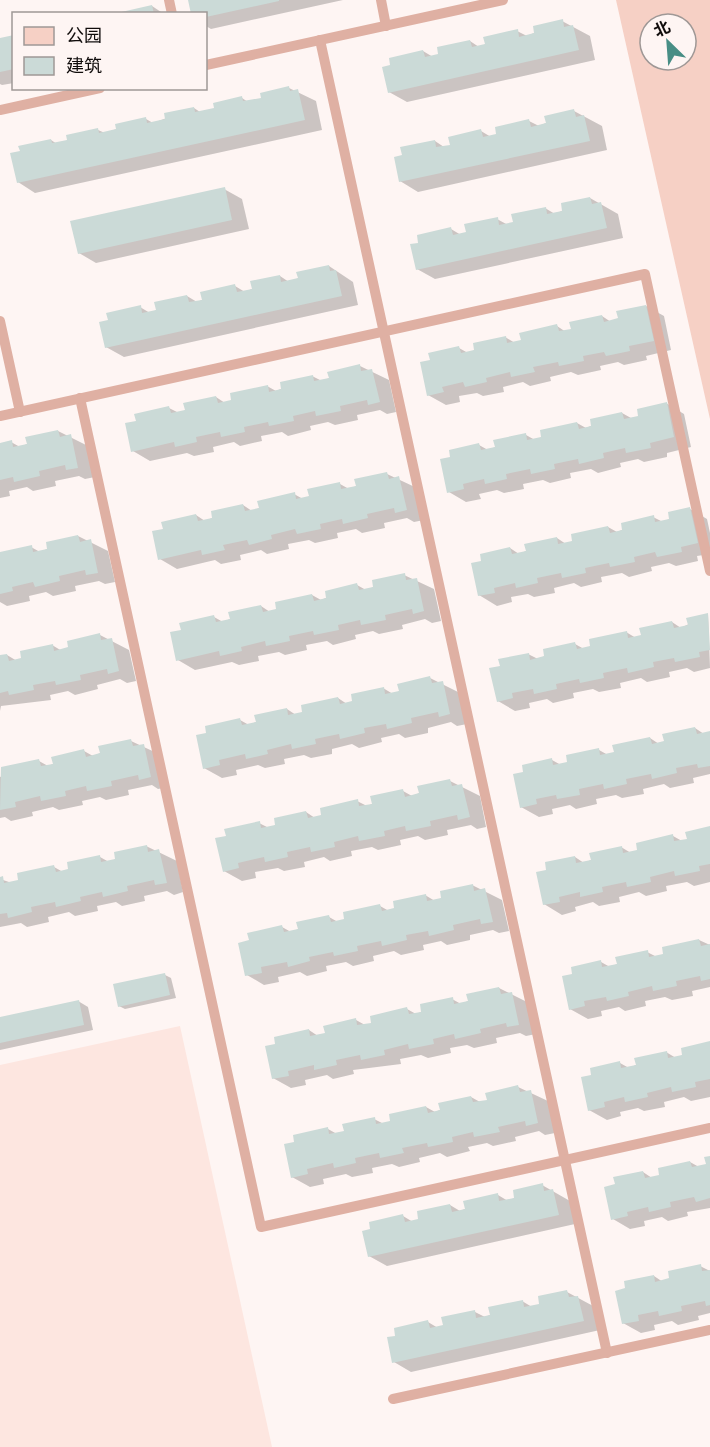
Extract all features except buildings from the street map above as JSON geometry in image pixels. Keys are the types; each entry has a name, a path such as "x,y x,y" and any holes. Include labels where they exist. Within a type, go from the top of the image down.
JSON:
{"lane":[{"path":"381,0 386,26"},
{"path":"207,65 503,0"},
{"path":"320,40 607,1353"},
{"path":"0,110 91,90"},
{"path":"0,416 645,274 710,571"},
{"path":"0,321 20,411"},
{"path":"80,398 261,1227 710,1128"},
{"path":"393,1400 710,1330"}],"shaded area":[{"path":"180,1026 272,1447 0,1447 0,1065"}],"green space":[{"path":"616,0 710,0 710,419"}]}
